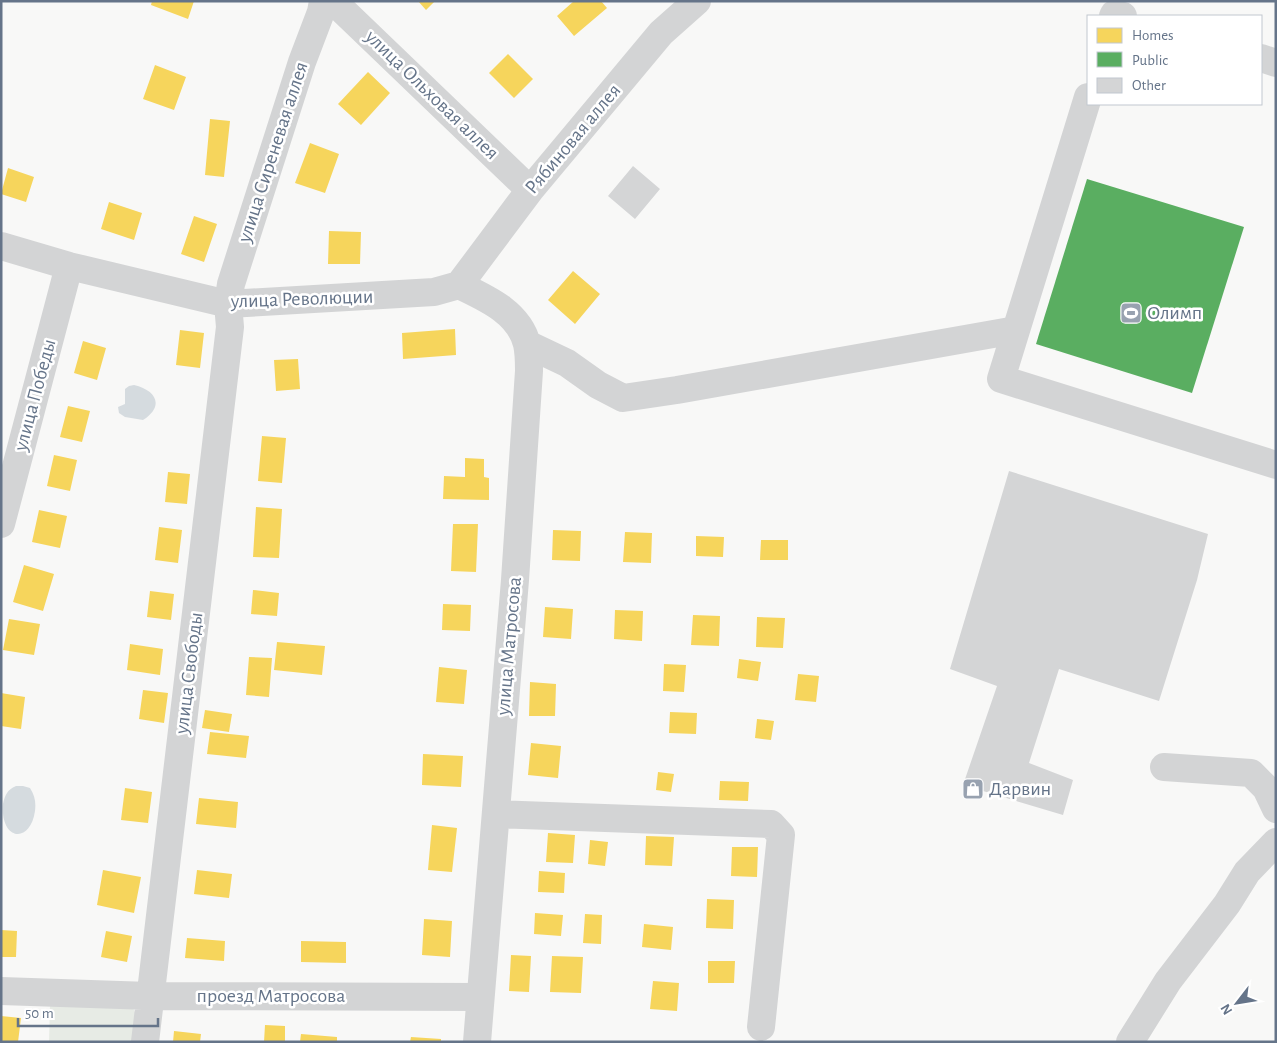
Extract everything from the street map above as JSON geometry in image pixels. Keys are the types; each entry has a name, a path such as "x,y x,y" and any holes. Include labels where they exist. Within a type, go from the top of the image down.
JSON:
{"street":[{"name":"улица Сиреневая аллея","path":"228,304 231,284 239,257 296,80 321,12 323,1"},
{"name":"улица Ольховая аллея","path":"333,1 530,190"},
{"name":"Рябиновая аллея","path":"459,285 530,190 661,33 697,1"},
{"path":"1262,58 1276,63"},
{"path":"1087,100 1002,379 1276,466"},
{"name":"улица Революции","path":"1,246 69,266 228,304 434,292 459,285"},
{"name":"улица Победы","path":"1,524 69,266"},
{"name":"улица Матросова","path":"459,285 491,300 518,324 527,344 529,371 478,1042"},
{"name":"улица Свободы","path":"145,1042 230,327 228,304"},
{"path":"527,344 567,363 598,385 624,398 1016,330"},
{"path":"1164,767 1252,774 1273,789"},
{"path":"496,814 771,824 781,835 761,1027"},
{"path":"1130,1042 1168,981 1227,904 1248,872 1276,842"},
{"name":"проезд Матросова","path":"1,991 150,996 480,997"}],"shaded area":[{"path":"134,385 148,391 155,399 154,409 143,420 125,417 119,413 118,407 125,404 125,389"},
{"path":"16,786 30,788 34,796 35,811 32,822 27,829 22,833 16,834 10,831 6,825 3,816 3,804 7,793"},
{"path":"50,1005 133,1008 136,1015 134,1042 49,1042"}],"building: Homes":[{"path":"152,1 194,1 188,19 151,5"},
{"path":"418,1 435,1 426,10"},
{"path":"574,1 601,1 607,8 574,36 557,16"},
{"path":"508,54 533,79 514,98 489,73"},
{"path":"155,65 186,77 174,110 143,99"},
{"path":"368,72 390,93 361,125 338,104"},
{"path":"210,119 230,121 224,177 205,175"},
{"path":"310,143 339,154 325,193 295,183"},
{"path":"8,168 34,177 26,202 1,194"},
{"path":"109,202 142,213 134,240 101,229"},
{"path":"194,216 217,224 204,262 181,254"},
{"path":"329,231 361,232 360,264 328,264"},
{"path":"573,271 600,294 575,324 548,300"},
{"path":"455,329 456,355 403,359 402,333"},
{"path":"180,330 204,333 200,368 176,365"},
{"path":"83,341 106,348 97,380 74,373"},
{"path":"298,359 300,389 276,391 274,360"},
{"path":"68,406 90,411 82,442 60,437"},
{"path":"262,436 286,438 282,483 258,481"},
{"path":"54,455 77,460 70,491 47,486"},
{"path":"465,458 484,459 484,477 489,478 489,500 443,499 444,476 465,477"},
{"path":"168,472 190,474 187,504 165,502"},
{"path":"256,507 282,509 279,558 253,557"},
{"path":"39,510 67,516 60,548 32,542"},
{"path":"453,524 478,524 476,572 451,571"},
{"path":"159,527 182,530 178,563 155,560"},
{"path":"553,530 581,531 580,561 552,560"},
{"path":"625,532 652,533 651,563 623,562"},
{"path":"696,536 724,537 723,557 696,556"},
{"path":"761,540 788,540 788,560 760,560"},
{"path":"24,565 54,574 43,611 13,602"},
{"path":"253,590 279,593 277,616 251,614"},
{"path":"150,591 174,594 171,620 147,617"},
{"path":"443,604 471,605 470,631 442,630"},
{"path":"545,607 573,609 571,639 543,637"},
{"path":"615,610 643,611 642,641 614,639"},
{"path":"693,615 720,616 719,646 691,645"},
{"path":"757,617 785,618 783,648 756,647"},
{"path":"9,619 40,624 34,655 3,650"},
{"path":"277,642 325,646 322,675 274,670"},
{"path":"130,644 163,649 160,675 127,670"},
{"path":"249,657 272,658 269,697 246,695"},
{"path":"739,659 761,662 758,681 737,678"},
{"path":"664,664 686,665 684,692 663,691"},
{"path":"439,667 467,670 464,704 436,702"},
{"path":"798,674 819,676 816,702 795,700"},
{"path":"530,682 556,684 555,716 529,716"},
{"path":"143,690 168,693 164,723 139,719"},
{"path":"1,693 25,697 21,729 1,726"},
{"path":"205,710 232,714 229,732 202,728"},
{"path":"670,712 697,713 696,734 669,733"},
{"path":"757,719 774,721 771,740 755,738"},
{"path":"210,732 249,736 246,758 207,754"},
{"path":"531,743 561,746 558,778 528,775"},
{"path":"423,754 463,756 461,787 422,785"},
{"path":"658,772 674,774 671,792 656,790"},
{"path":"720,781 749,782 748,801 719,800"},
{"path":"125,788 152,792 148,823 121,820"},
{"path":"199,798 238,802 236,828 196,824"},
{"path":"432,825 457,828 452,872 428,870"},
{"path":"548,833 575,835 573,863 546,862"},
{"path":"646,836 674,837 672,866 645,865"},
{"path":"590,840 608,842 605,866 588,864"},
{"path":"732,847 758,847 757,877 731,876"},
{"path":"103,870 141,877 134,913 97,905"},
{"path":"197,870 232,874 229,898 194,894"},
{"path":"539,871 565,873 564,893 538,892"},
{"path":"707,899 734,900 733,929 706,928"},
{"path":"535,913 563,915 561,936 534,934"},
{"path":"585,914 602,915 601,944 583,943"},
{"path":"424,919 452,921 450,957 422,955"},
{"path":"644,924 673,927 671,950 642,947"},
{"path":"1,930 17,931 16,957 1,957"},
{"path":"106,931 132,936 127,962 101,957"},
{"path":"187,938 225,941 224,961 185,958"},
{"path":"301,941 346,942 346,963 301,962"},
{"path":"511,955 531,956 529,992 509,991"},
{"path":"552,956 583,957 581,993 550,992"},
{"path":"708,961 735,961 734,983 708,983"},
{"path":"653,981 679,983 677,1011 650,1009"},
{"path":"1,1016 21,1018 18,1042 1,1042"},
{"path":"265,1025 285,1026 285,1042 264,1042"},
{"path":"174,1031 201,1034 200,1042 173,1042"},
{"path":"301,1034 337,1037 337,1042 300,1042"},
{"path":"411,1037 441,1039 441,1042 410,1042"}],"building: Public":[{"name":"Олимп","path":"1087,179 1244,227 1192,393 1036,344"}],"building: Other":[{"path":"633,166 660,189 635,219 608,196"},
{"path":"1009,471 1208,534 1197,580 1159,701 1059,669 1029,763 1073,780 1063,815 963,785 997,686 950,669"}],"place":[{"name":"Олимп","path":"1131,313"},
{"name":"Дарвин","path":"973,789"}]}
